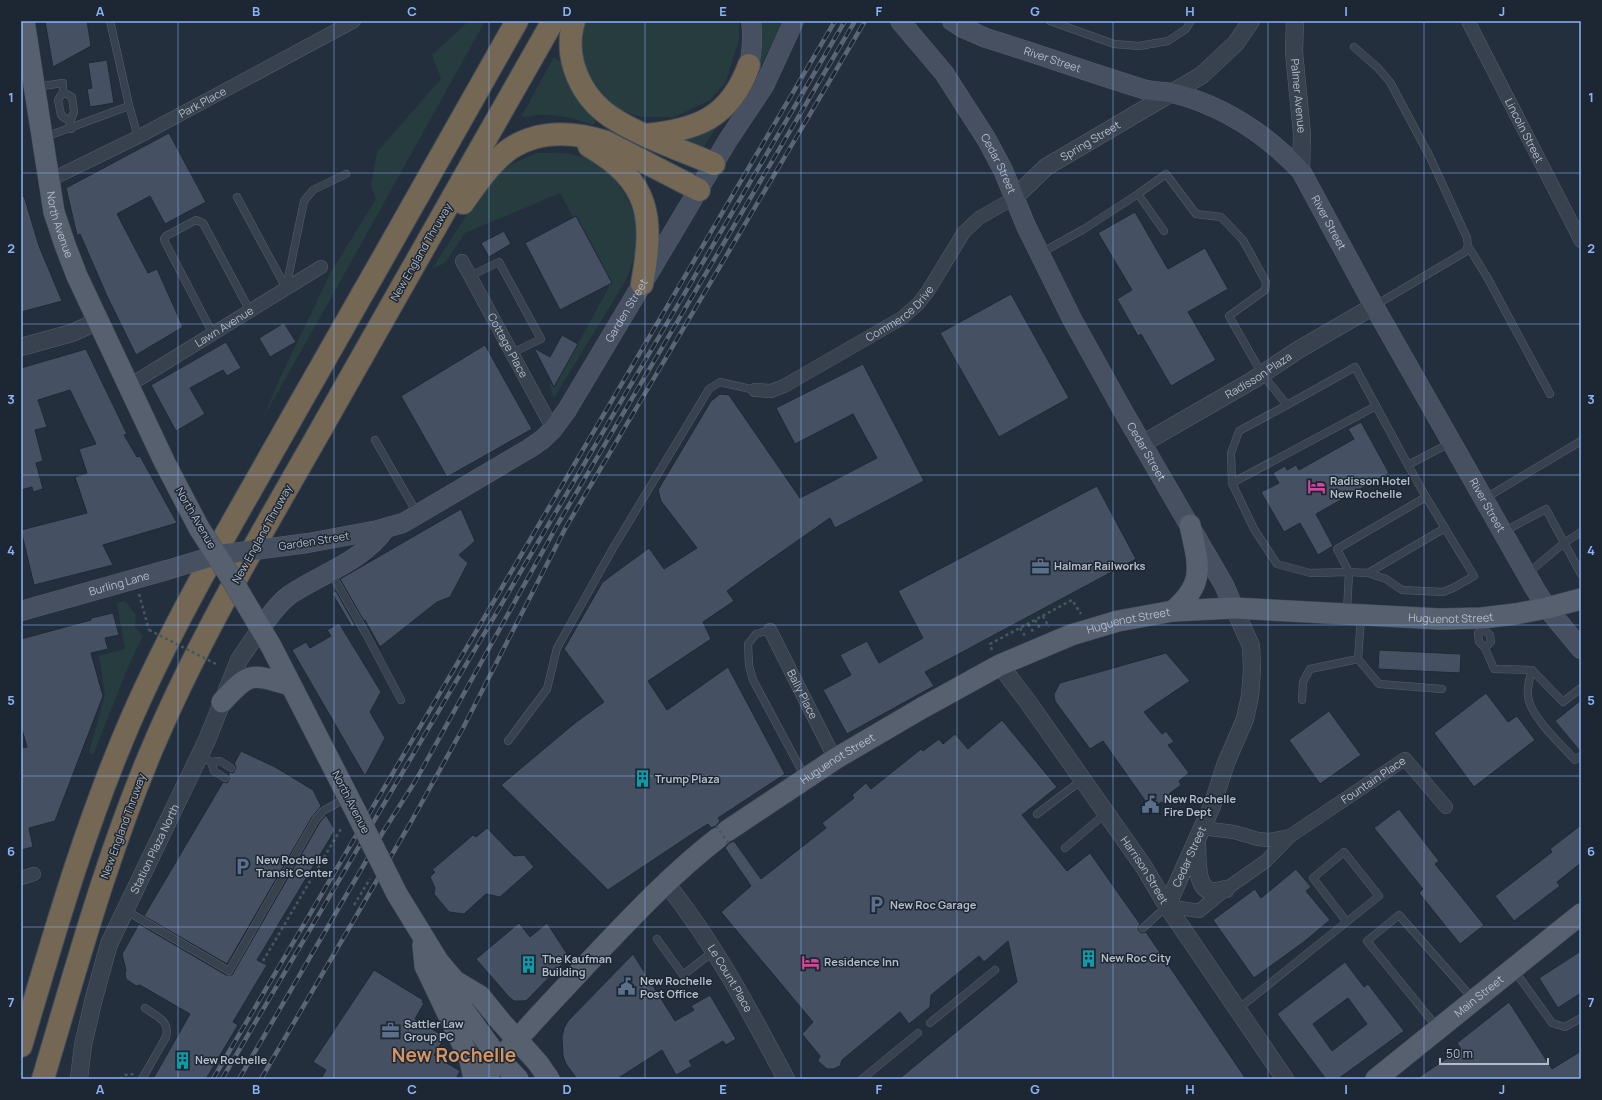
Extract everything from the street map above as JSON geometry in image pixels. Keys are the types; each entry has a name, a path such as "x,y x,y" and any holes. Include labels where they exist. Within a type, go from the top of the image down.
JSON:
{"highway":[{"path":"21,1046 61,909 92,817 134,713 156,666 231,525 517,21"},
{"name":"New England Thruway","path":"43,1079 103,878 136,787 156,738 202,643 233,586 553,21"},
{"path":"574,21 570,42 574,70 580,84 588,96 600,109 611,117 645,135 714,164"},
{"path":"645,135 686,128 713,116 725,106 736,93 750,65"},
{"path":"406,279 485,173 503,154 533,137 558,134 583,136 606,142 699,190"},
{"path":"558,134 588,146 611,160 621,169 636,189 646,214 648,227 647,253 642,284"}],"main road":[{"name":"North Avenue","path":"24,21 29,79 43,138 54,212 77,276 165,463 199,528 217,555 271,646 397,894 422,936 438,961 455,981 480,996 502,1024 538,1063 549,1079"},
{"path":"728,140 750,65 752,40 751,21"},
{"name":"Garden Street","path":"217,555 308,543 386,528 403,523 530,448 553,429 567,410 728,140 764,86 794,21"},
{"name":"Cedar Street","path":"900,21 930,55 960,97 1003,170 1039,254 1072,319 1142,444 1224,585 1234,608"},
{"name":"River Street","path":"952,21 963,28 986,38 1142,89 1173,93 1214,108 1238,119 1271,142 1301,171 1374,306 1527,574 1547,608 1581,649"},
{"path":"1173,611 1192,591 1198,577 1198,562 1190,525"},
{"path":"260,629 282,601 291,594 330,573 368,547 381,536 386,528"},
{"name":"Burling Lane","path":"22,609 217,555"},
{"name":"Huguenot Street","path":"484,1079 499,1059 618,930 719,830 922,708 997,659 1118,621 1173,611 1234,608 1440,619 1483,623 1581,599"},
{"path":"222,702 238,684 248,678 259,676 290,685"},
{"name":"Main Street","path":"1376,1079 1581,914"},
{"path":"422,936 425,966 470,1060 474,1079"},
{"name":"North Avenue","path":"455,981 462,1008 499,1059 518,1079"}],"street":[{"name":"Park Place","path":"50,180 138,137 354,21"},
{"path":"1173,93 1202,75 1223,57 1236,43 1251,21"},
{"name":"Palmer Avenue","path":"1295,21 1294,52 1302,134 1301,171"},
{"name":"Lincoln Street","path":"1468,21 1581,241"},
{"name":"Spring Street","path":"1014,198 1046,167 1173,93"},
{"name":"Commerce Drive","path":"755,390 771,391 784,386 902,318 918,304 928,291 964,232 979,218 1014,198"},
{"name":"Cottage Place","path":"462,262 553,429"},
{"name":"Lawn Avenue","path":"128,386 320,267"},
{"name":"Radisson Plaza","path":"1142,444 1374,306"},
{"path":"21,347 72,333 98,321"},
{"name":"Cedar Street","path":"1167,906 1212,806 1226,763 1245,719 1250,696 1252,670 1251,646 1234,608"},
{"name":"Station Plaza North","path":"79,1079 83,1045 109,944 125,910 206,759 222,702 239,660 260,629"},
{"name":"Bally Place","path":"770,630 835,759"},
{"name":"Harrison Street","path":"997,659 1144,868 1167,906 1285,1079"},
{"name":"Fountain Place","path":"1167,906 1199,911 1266,861 1290,836 1405,759 1446,807"},
{"name":"Fountain Place","path":"1199,834 1234,832 1258,839 1270,840 1290,836"},
{"path":"1199,834 1198,872 1200,882 1208,890 1214,892 1226,890"},
{"path":"21,878 34,874"},
{"name":"Le Count Place","path":"666,883 684,906 724,966 754,1018 786,1079"}],"lane":[{"path":"110,21 129,106 138,137"},
{"path":"1050,21 1114,44 1139,46 1168,41 1186,29 1191,21"},
{"path":"1354,47 1378,68 1390,82 1430,157 1467,238 1468,246 1495,291 1550,394"},
{"path":"29,79 62,83 63,92 58,100 61,115 70,125"},
{"path":"63,92 72,97 74,112 70,125"},
{"path":"43,138 70,125 129,106"},
{"path":"286,288 304,201 313,190 346,174"},
{"path":"1039,254 1084,229 1166,174 1196,214 1221,217 1243,240 1266,282 1265,290 1230,316 1262,374 1286,405"},
{"path":"1138,194 1164,231"},
{"path":"237,198 286,288"},
{"path":"213,334 165,242 164,239 166,236 196,220 203,223 250,311"},
{"path":"1374,306 1465,252 1468,246"},
{"path":"470,276 499,262 541,339 512,354"},
{"path":"1355,367 1376,406 1426,497 1474,576 1443,592 1402,590 1386,579 1368,573 1310,573 1278,564 1254,529 1232,483 1231,453 1238,431 1355,367"},
{"path":"508,741 547,689 557,648 612,550 709,389 720,382 755,390"},
{"path":"1232,483 1376,406"},
{"path":"375,440 418,515"},
{"path":"1484,499 1581,441"},
{"path":"1408,465 1451,442"},
{"path":"1426,497 1337,549 1349,572 1358,659 1380,684 1442,689"},
{"path":"1503,532 1546,509 1581,574"},
{"path":"1368,573 1445,528"},
{"path":"1527,574 1564,543 1581,532"},
{"path":"330,573 401,700"},
{"path":"1483,623 1490,635 1491,642 1485,648 1494,669 1532,670 1563,702 1581,688"},
{"path":"770,630 756,634 748,644 749,665 753,680 805,778"},
{"path":"1302,700 1303,682 1310,669 1358,659"},
{"path":"1532,670 1528,687 1529,700 1534,714 1575,760 1581,756"},
{"path":"206,759 220,761 231,768"},
{"path":"206,759 214,771 225,778"},
{"path":"1037,814 1082,780"},
{"path":"125,910 229,971 316,819 323,811 352,804"},
{"path":"1065,848 1106,813"},
{"path":"1238,1009 1379,896 1344,852 1313,878 1346,922"},
{"path":"1143,928 1167,906"},
{"path":"1439,1028 1367,941 1399,915 1474,1000"},
{"path":"657,939 683,975 714,951"},
{"path":"1513,968 1552,1023 1565,1027 1581,1018"},
{"path":"930,1024 995,970"},
{"path":"142,1079 166,1037 168,1030 164,1021 145,1008"},
{"path":"862,1079 918,1034"}],"path":[{"path":"139,594 149,630 218,665"},
{"path":"997,659 990,644 1072,600 1083,618"},
{"path":"1043,616 1050,629"},
{"path":"1035,620 1042,632"},
{"path":"1028,624 1035,635"},
{"path":"1020,628 1026,639"},
{"path":"263,961 342,827"},
{"path":"719,830 756,883"},
{"path":"354,906 370,879"}],"green space":[{"path":"469,21 485,21 263,418 281,376 331,272 376,199 371,186 377,152 441,79 432,55"},
{"path":"583,21 739,21 739,39 726,82 710,100 675,117 640,117 607,104 589,80 580,52"},
{"path":"758,21 784,21 755,77"},
{"path":"554,57 562,63 576,98 598,118 593,125 572,118 556,116 543,115 521,117"},
{"path":"714,124 717,126 703,148 681,139"},
{"path":"537,153 571,154 585,158 609,174 627,197 633,211 637,239 636,249 626,280 554,398 549,384 557,382 609,287 560,193 465,233 445,263 432,269 478,197 507,166"},
{"path":"125,601 136,615 135,627 143,636 129,665 93,755 89,753 105,695 99,656 125,649 117,603"}],"building":[{"path":"45,21 87,21 91,46 53,67"},
{"path":"107,60 114,103 90,107 87,89 92,88 88,63"},
{"path":"169,133 206,202 165,224 150,196 117,214 148,273 157,269 183,327 136,355 107,296 80,234 77,235 66,188"},
{"path":"24,196 39,246 62,301 21,312 21,197"},
{"path":"1135,212 1168,269 1205,248 1228,289 1188,312 1216,360 1171,386 1141,334 1138,336 1117,299 1132,290 1098,233"},
{"path":"576,216 612,283 560,310 525,243"},
{"path":"504,231 511,244 489,257 481,243"},
{"path":"1011,294 1069,398 999,437 940,333"},
{"path":"284,323 296,342 270,357 259,338"},
{"path":"562,335 578,344 554,387 534,348 550,357"},
{"path":"226,342 241,368 227,376 223,370 190,388 205,414 176,431 151,385"},
{"path":"485,345 532,429 447,477 401,396"},
{"path":"86,349 127,434 124,435 137,457 140,456 177,523 103,545 113,565 34,585 21,530 87,513 75,477 87,473 79,449 96,444 70,390 38,400 47,427 35,430 43,461 36,463 43,489 33,492 32,487 21,490 21,368"},
{"path":"863,364 924,481 835,528 830,518 750,574 727,591 734,601 703,622 711,639 648,681 667,710 728,667 785,774 718,818 720,821 716,826 711,828 708,824 608,890 501,785 575,723 604,702 564,649 602,583 608,578 649,548 664,569 697,548 661,501 658,490 711,401 720,394 729,395 800,498 877,458 853,414 795,444 776,408"},
{"name":"Radisson Hotel New Rochelle","path":"1361,422 1389,473 1316,514 1333,546 1318,555 1300,523 1284,532 1261,492 1279,483 1273,473 1285,466 1287,470 1296,465 1299,470 1354,439 1348,429"},
{"path":"1097,486 1136,559 925,672 934,686 847,734 823,690 851,675 840,655 867,641 879,663 923,638 898,591"},
{"path":"461,509 475,541 459,555 468,563 450,597 437,602 380,647 340,579"},
{"path":"336,591 355,625 352,627 332,593"},
{"path":"113,613 119,635 105,638 108,649 91,653 103,696 55,821 29,828 33,847 21,850 21,748 27,747 21,726 21,639"},
{"path":"339,623 381,692 370,712 385,738 365,776 292,650 306,642 310,648 331,636 327,630"},
{"path":"1379,650 1461,654 1460,673 1378,669"},
{"path":"1166,653 1190,681 1144,712 1162,734 1166,731 1174,742 1168,745 1189,773 1179,781 1181,785 1170,793 1172,798 1164,804 1162,802 1156,805 1152,799 1146,802 1103,741 1090,749 1055,701 1054,694 1060,683"},
{"path":"1486,693 1508,722 1517,716 1535,740 1474,787 1434,733"},
{"path":"1581,700 1581,751 1580,751 1555,721"},
{"path":"1329,711 1361,755 1320,784 1289,740"},
{"path":"1002,720 1057,787 1022,815 1067,871 1090,853 1140,924 1138,927 1139,931 1142,933 1146,932 1246,1079 899,1079 1017,982 1008,941 984,962 979,956 931,995 930,1007 909,1024 900,1012 842,1060 840,1066 834,1069 827,1069 818,1061 820,1056 802,1034 813,1022 721,912 751,886 725,848 729,843 734,841 761,879 826,828 822,823 854,798 852,795 866,783 871,789 921,749 923,751 939,739 943,744 955,734 968,749"},
{"path":"241,751 275,767 313,790 321,806 312,817 227,964 144,916 223,782 227,783 229,780 229,772 233,773 235,770 236,766 234,764"},
{"path":"1399,809 1439,861 1435,864 1484,925 1460,944 1419,893 1423,889 1374,828"},
{"path":"326,815 335,830 257,960 267,965 233,1022 238,1025 206,1079 153,1079 190,1014 140,985 136,986 126,979 126,970 122,954 139,924 226,975 232,975 320,822"},
{"path":"1581,825 1581,863 1557,882 1560,886 1514,921 1495,896 1552,852 1550,849"},
{"path":"487,828 514,856 524,855 534,867 500,897 486,894 464,914 449,912 434,894 435,888 430,877 435,872 432,870 473,835 476,837"},
{"path":"1296,869 1311,887 1306,891 1330,920 1305,941 1254,978 1213,920 1255,889 1261,898"},
{"name":"The Kaufman Building","path":"519,923 530,937 547,923 569,957 527,1000 514,1001 476,959"},
{"path":"1581,951 1581,993 1558,1008 1539,978"},
{"name":"New Rochelle Post Office","path":"633,954 675,1021 694,1010 691,1006 710,995 736,1039 726,1045 723,1041 689,1061 692,1066 676,1075 662,1050 617,1079 577,1079 566,1064 563,1056 562,1037 564,1028 568,1021"},
{"path":"1345,962 1364,987 1368,984 1404,1031 1338,1079 1326,1079 1277,1014","holes":["1348,998 1367,1024 1332,1051 1313,1024"]},
{"name":"Sattler Law Group PC","path":"374,970 423,1000 422,1002 424,1003 415,1019 445,1037 434,1055 460,1071 456,1079 321,1079 326,1070 313,1062"},
{"path":"1509,1002 1552,1069 1581,1051 1581,1079 1416,1079 1461,1049 1457,1043"}],"railway":[{"path":"213,1079 835,21"},
{"path":"222,1079 845,21"},
{"path":"239,1079 383,832 416,780 559,522 855,21"},
{"path":"261,1079 411,822 463,728 566,527 865,21"}],"place":[{"name":"Radisson Hotel New Rochelle","path":"1317,487"},
{"name":"Halmar Railworks","path":"1041,566"},
{"name":"Trump Plaza","path":"642,779"},
{"name":"New Rochelle Fire Dept","path":"1151,805"},
{"name":"New Rochelle Transit Center","path":"243,866"},
{"name":"New Roc Garage","path":"877,905"},
{"name":"New Roc City","path":"1088,958"},
{"name":"Residence Inn","path":"811,962"},
{"name":"The Kaufman Building","path":"529,965"},
{"name":"New Rochelle Post Office","path":"627,987"},
{"name":"Sattler Law Group PC","path":"391,1030"},
{"name":"New Rochelle","path":"182,1060"}],"district":[{"name":"New Rochelle","path":"454,1055"}]}
